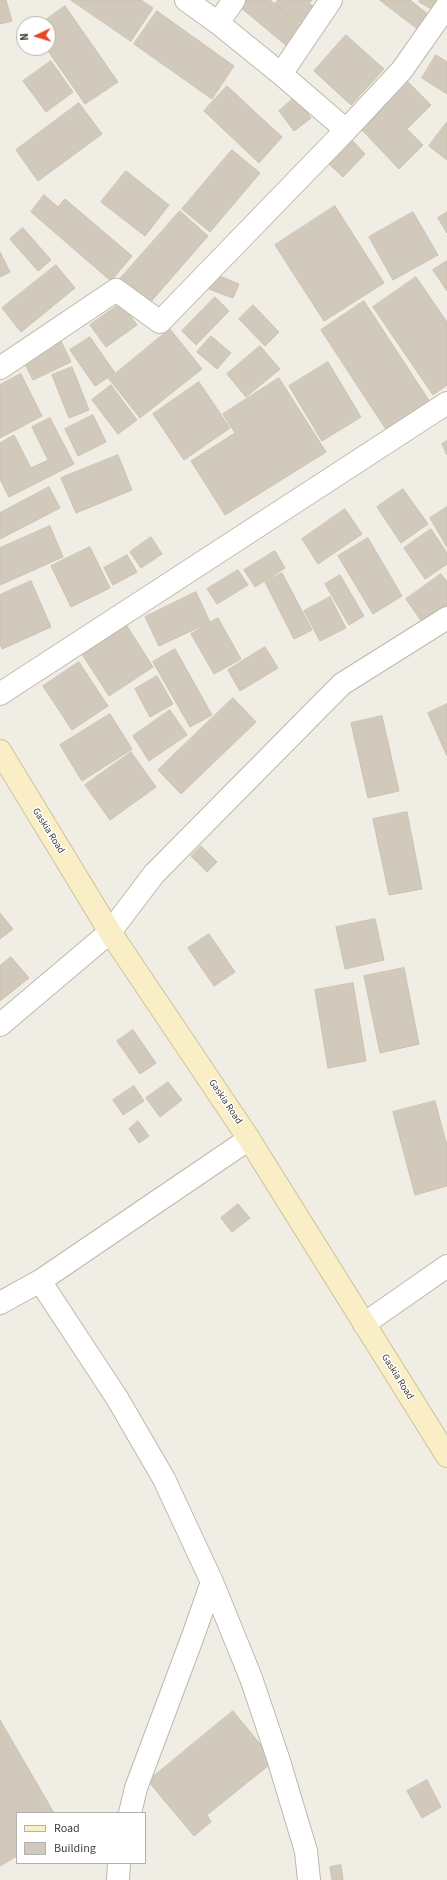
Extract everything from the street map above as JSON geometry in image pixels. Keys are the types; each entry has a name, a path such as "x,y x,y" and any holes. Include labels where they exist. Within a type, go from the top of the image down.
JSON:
{"main road":[{"name":"Gaskia Road","path":"0,751 110,932 249,1139 447,1456"}],"street":[{"path":"186,0 218,23 281,74 346,130"},
{"path":"218,23 234,0"},
{"path":"281,74 331,0"},
{"path":"0,368 116,290 160,322 402,70 447,6"},
{"path":"0,694 447,403"},
{"path":"0,1025 110,932 154,874 342,684 447,618"},
{"path":"0,1303 40,1281 249,1139"},
{"path":"364,1324 447,1266"},
{"path":"40,1281 117,1398 164,1479 212,1582 251,1678 278,1758 306,1851 309,1880"},
{"path":"130,1812 138,1780 212,1582"},
{"path":"118,1880 119,1864"}],"building":[{"path":"0,0 6,0 12,21 0,24"},
{"path":"71,0 141,0 153,8 131,41"},
{"path":"246,0 270,0 304,28 288,47 240,7"},
{"path":"278,0 312,0 309,3 316,9 304,26 275,4"},
{"path":"380,0 410,0 434,19 423,33"},
{"path":"420,0 441,0 435,11 419,2"},
{"path":"65,6 118,82 85,104 52,56 56,56 56,16 51,16"},
{"path":"157,11 234,66 212,99 134,44"},
{"path":"346,35 384,69 351,105 314,71"},
{"path":"436,55 447,62 447,94 422,78"},
{"path":"51,61 73,92 46,112 23,81"},
{"path":"408,82 431,105 407,129 423,145 399,169 361,129"},
{"path":"227,86 282,137 259,163 204,111"},
{"path":"295,97 311,118 294,131 279,111"},
{"path":"79,103 102,134 38,181 16,150"},
{"path":"447,122 447,160 429,146"},
{"path":"352,140 365,154 343,177 329,164"},
{"path":"232,150 260,173 210,232 182,209"},
{"path":"126,171 169,205 145,236 101,202"},
{"path":"44,195 58,207 65,199 132,256 111,281 31,212"},
{"path":"335,206 384,283 324,321 275,245"},
{"path":"180,211 208,236 148,305 119,280"},
{"path":"413,212 438,255 393,280 369,237"},
{"path":"447,212 447,233 438,218"},
{"path":"23,228 51,260 38,271 10,239"},
{"path":"0,252 10,272 0,277"},
{"path":"447,261 447,291 433,270"},
{"path":"56,265 75,288 21,332 2,308"},
{"path":"215,274 239,284 233,298 209,289"},
{"path":"416,277 447,322 447,385 433,395 373,307"},
{"path":"215,297 229,311 196,345 182,331"},
{"path":"364,301 430,402 387,431 321,330"},
{"path":"121,303 137,325 106,347 90,325"},
{"path":"253,305 279,332 265,346 239,319"},
{"path":"170,329 202,369 140,418 109,379"},
{"path":"211,336 231,353 217,369 197,352"},
{"path":"59,337 71,362 33,380 21,356"},
{"path":"90,337 115,373 95,386 70,350"},
{"path":"260,346 280,369 246,397 227,374"},
{"path":"328,362 361,417 322,441 289,386"},
{"path":"72,367 89,410 69,418 52,375"},
{"path":"21,374 42,416 0,438 0,385"},
{"path":"279,378 326,452 225,515 191,461 235,433 223,414"},
{"path":"199,382 230,428 184,460 153,414"},
{"path":"111,385 137,420 118,434 92,400"},
{"path":"93,415 106,442 78,456 65,429"},
{"path":"50,418 74,464 9,497 0,479 0,443 14,435 31,468 48,460 32,427"},
{"path":"447,441 447,455 442,444"},
{"path":"118,455 132,490 76,513 61,478"},
{"path":"49,487 60,508 0,539 0,513"},
{"path":"403,489 428,524 401,543 377,507"},
{"path":"447,507 447,547 430,518"},
{"path":"345,509 362,534 318,564 302,539"},
{"path":"50,526 63,557 0,585 0,548"},
{"path":"431,529 447,553 447,564 425,579 404,548"},
{"path":"151,537 162,554 141,568 130,552"},
{"path":"368,538 402,596 373,614 338,556"},
{"path":"90,547 110,588 71,607 51,566"},
{"path":"275,551 285,568 255,587 244,570"},
{"path":"127,555 137,572 113,585 104,568"},
{"path":"238,570 248,585 217,604 207,589"},
{"path":"282,573 312,630 294,639 265,582"},
{"path":"441,574 447,582 447,605 422,622 406,599"},
{"path":"340,575 364,616 349,625 325,584"},
{"path":"31,581 51,627 2,649 0,644 0,595"},
{"path":"196,592 210,622 159,646 145,617"},
{"path":"330,597 346,628 320,641 304,611"},
{"path":"218,618 241,659 214,674 191,634"},
{"path":"125,623 153,667 109,696 80,651"},
{"path":"265,647 278,668 240,691 228,670"},
{"path":"175,649 212,715 190,727 153,662"},
{"path":"79,662 108,706 72,730 43,686"},
{"path":"157,676 173,704 150,717 135,689"},
{"path":"233,698 256,722 181,794 158,770"},
{"path":"447,704 447,756 428,713"},
{"path":"170,710 187,735 149,761 133,736"},
{"path":"110,714 132,749 82,781 60,745"},
{"path":"382,716 399,791 368,798 351,723"},
{"path":"131,752 156,787 110,820 85,785"},
{"path":"407,812 422,889 389,895 373,819"},
{"path":"201,846 217,862 207,872 191,856"},
{"path":"0,913 13,929 0,939"},
{"path":"375,919 384,960 345,969 336,927"},
{"path":"209,934 235,972 214,986 188,948"},
{"path":"11,957 29,978 0,1001 0,966"},
{"path":"404,968 419,1044 380,1053 364,976"},
{"path":"353,983 366,1061 328,1068 315,990"},
{"path":"133,1030 156,1063 140,1074 117,1041"},
{"path":"168,1082 182,1100 160,1117 146,1098"},
{"path":"134,1086 144,1101 123,1115 113,1100"},
{"path":"435,1101 447,1146 447,1186 415,1195 393,1112"},
{"path":"138,1121 149,1136 139,1143 129,1129"},
{"path":"238,1204 250,1218 232,1232 221,1218"},
{"path":"233,1711 274,1761 207,1815 211,1822 194,1836 148,1781"},
{"path":"0,1720 53,1812 16,1812 16,1857 0,1866"},
{"path":"427,1780 441,1807 422,1818 407,1791"},
{"path":"341,1865 343,1880 332,1880 330,1867"}]}
